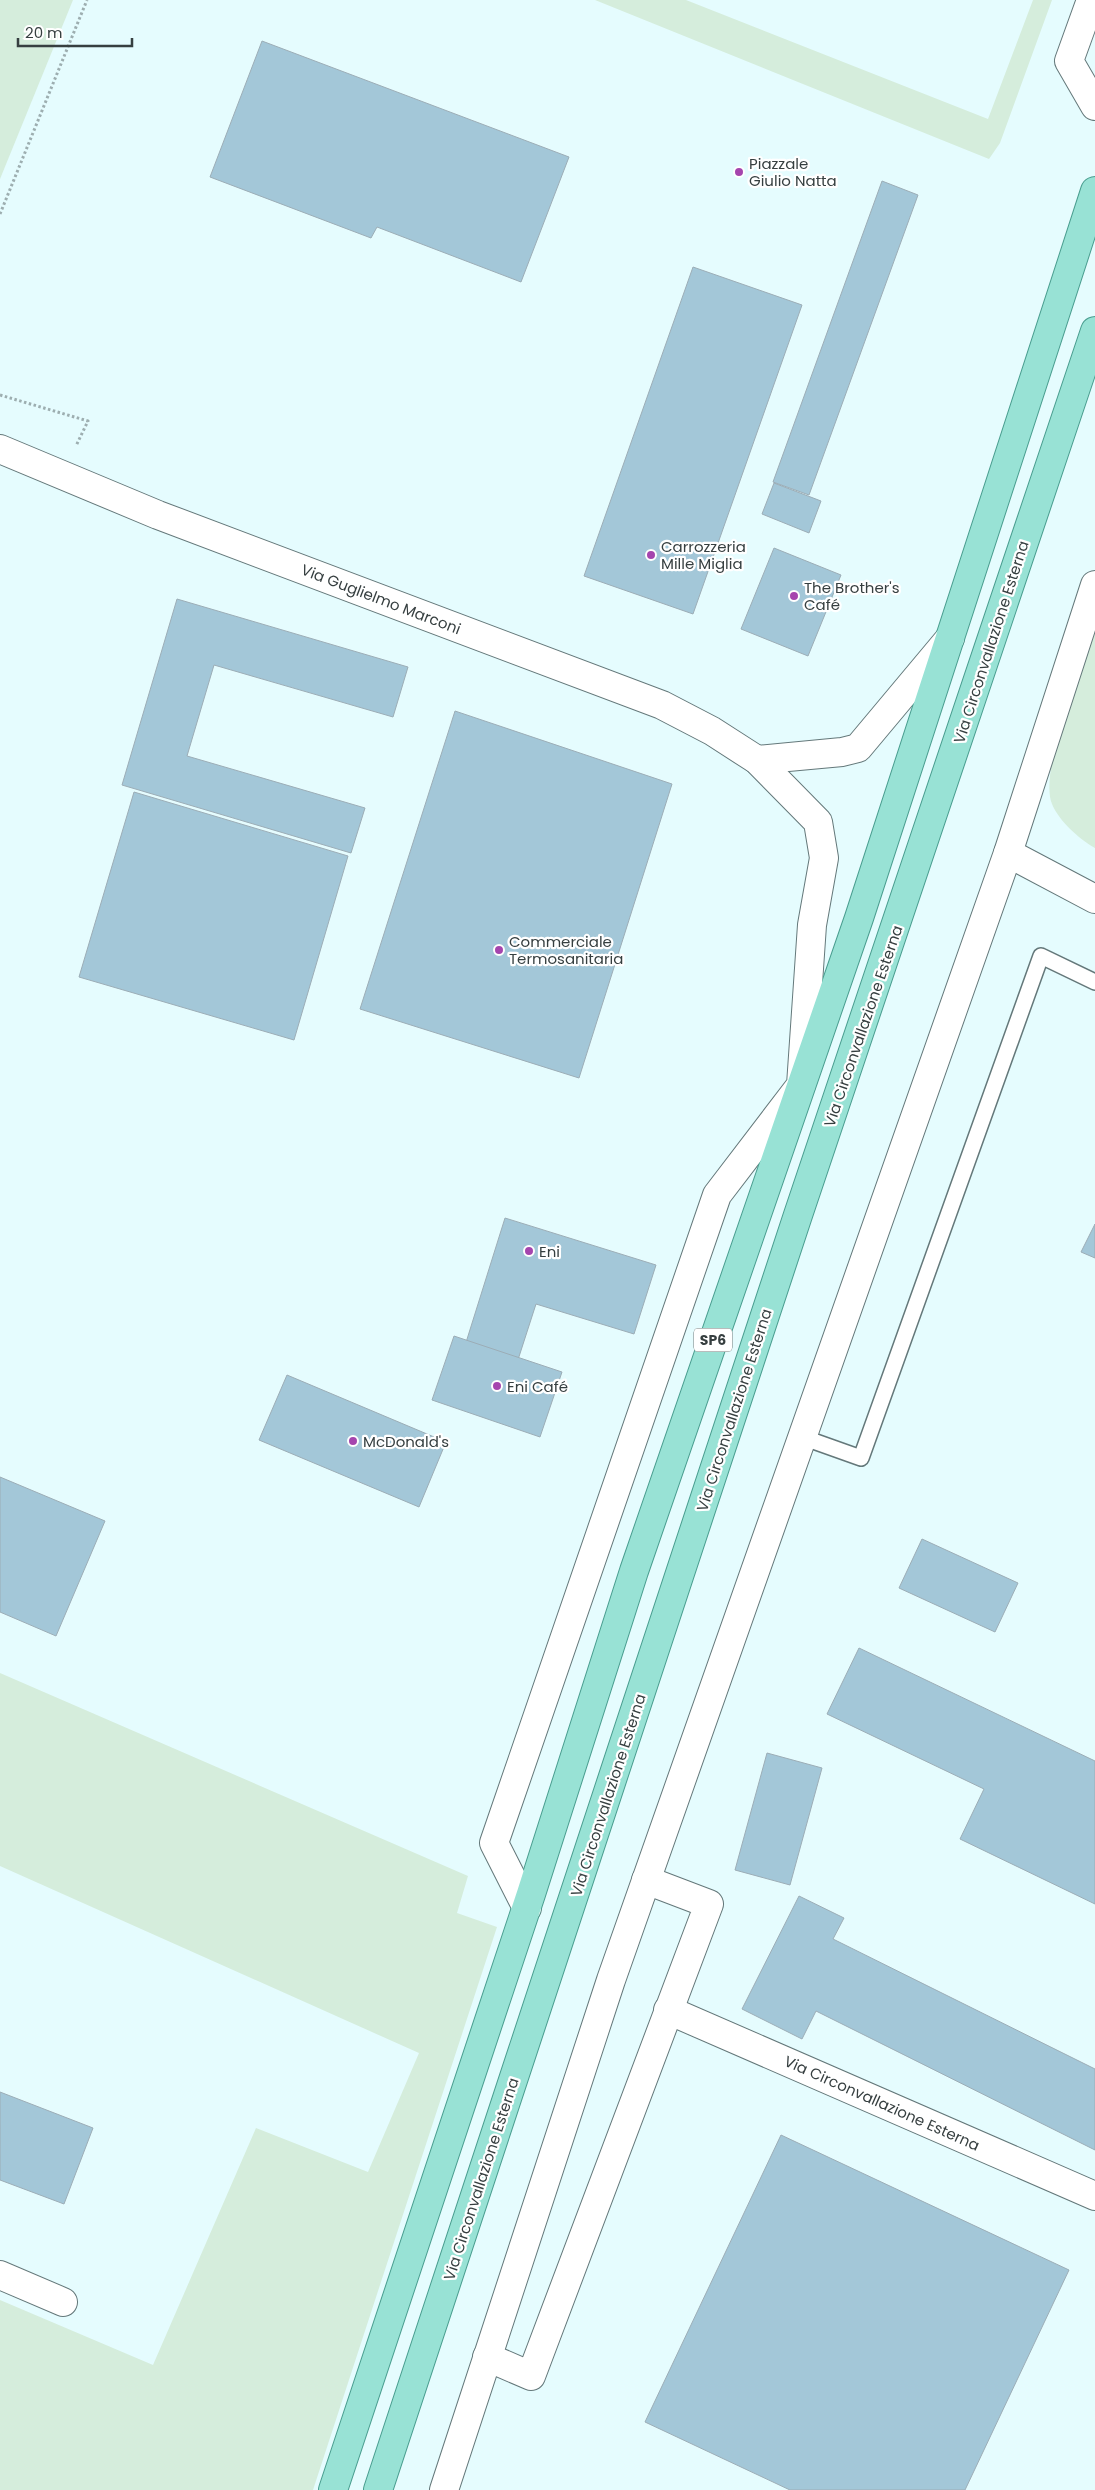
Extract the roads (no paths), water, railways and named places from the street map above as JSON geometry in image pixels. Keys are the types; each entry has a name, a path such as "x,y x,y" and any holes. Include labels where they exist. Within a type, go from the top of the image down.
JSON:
{"main road":[{"name":"SP6","path":"333,2490 527,1908 634,1571 859,918 1095,191"},
{"name":"Via Circonvallazione Esterna","path":"378,2490 798,1214 1095,331"}],"street":[{"path":"1091,0 1070,61 1095,106"},
{"name":"Via Guglielmo Marconi","path":"0,449 158,515 662,705 712,731 756,760 818,822 824,858 812,925 801,1085"},
{"path":"444,2490 604,1999 1008,853 1095,585"},
{"path":"756,760 842,752 858,748 950,638"},
{"path":"1008,853 1095,899"},
{"path":"527,1908 494,1843 717,1195 801,1085"},
{"path":"487,2357 532,2376 708,1904 646,1880"},
{"name":"Via Circonvallazione Esterna","path":"668,2010 1095,2196"},
{"path":"0,2275 63,2302"}],"lane":[{"path":"802,1437 860,1458 1041,956 1095,982"}],"place":[{"name":"Piazzale Giulio Natta","path":"739,172"},
{"name":"Carrozzeria Mille Miglia","path":"651,555"},
{"name":"The Brother's Café","path":"794,596"},
{"name":"Commerciale Termosanitaria","path":"499,950"},
{"name":"Eni","path":"529,1251"},
{"name":"Eni Café","path":"497,1386"},
{"name":"McDonald's","path":"353,1441"}]}
